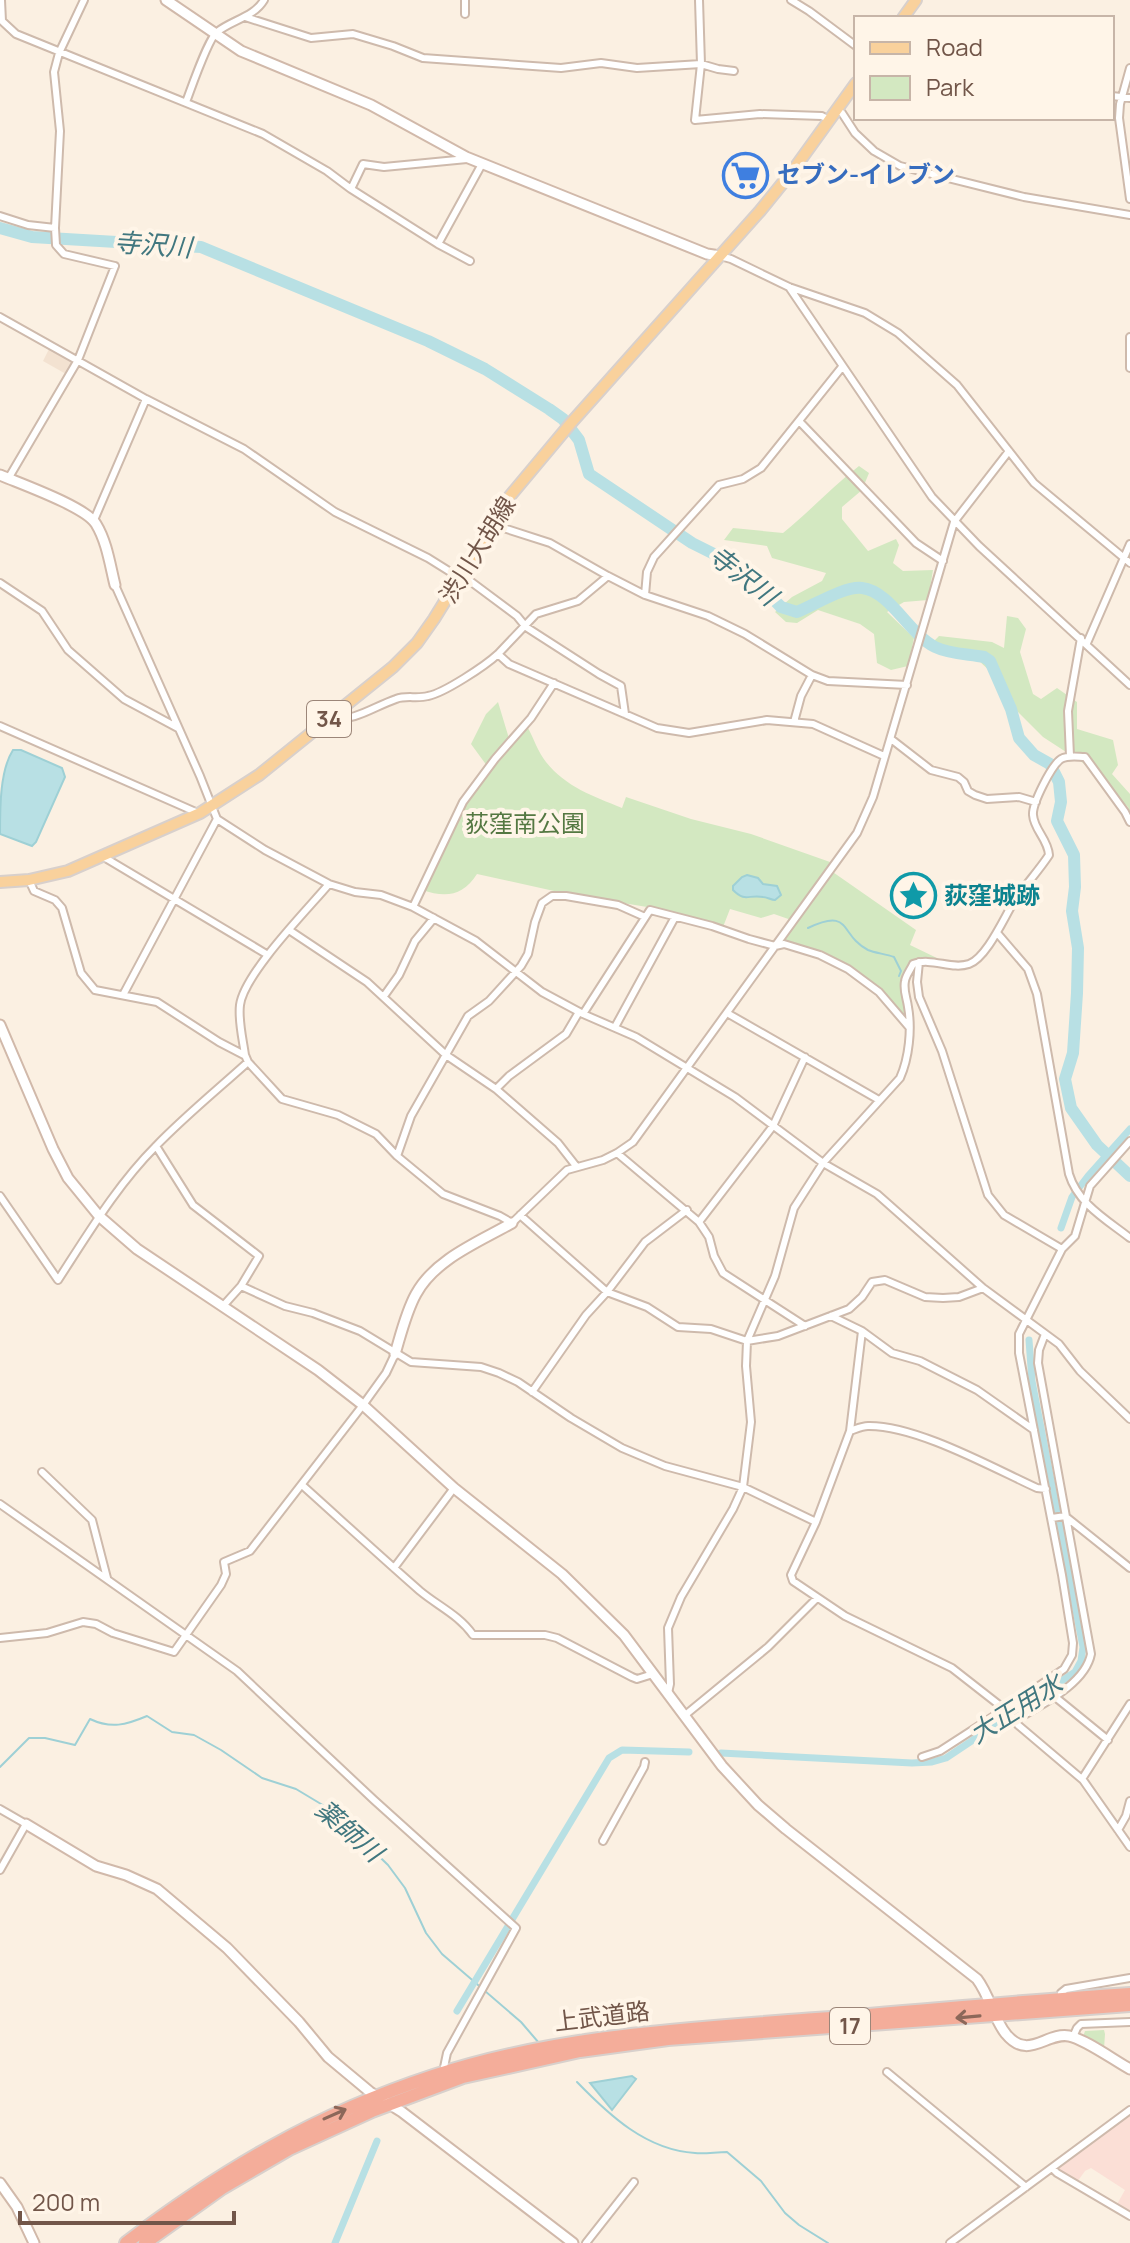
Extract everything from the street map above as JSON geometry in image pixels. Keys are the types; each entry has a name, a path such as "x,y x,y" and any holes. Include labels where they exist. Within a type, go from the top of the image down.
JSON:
{"highway":[{"name":"上武道路","path":"126,2243 175,2205 253,2156 332,2115 443,2073 539,2053 691,2028 1105,2001 1130,1991"},
{"name":"上武道路","path":"994,2009 1060,1998 1105,2001"},
{"path":"1105,2001 1130,2006"},
{"name":"上武道路","path":"145,2243 210,2196 320,2134 463,2077 539,2053"}],"main road":[{"name":"渋川大胡線","path":"0,882 29,880 68,871 200,813 259,775 406,654 434,619 510,496 794,169 854,86"}],"street":[{"path":"1,0 2,21 16,34 263,134 470,261"},
{"path":"84,0 59,53 54,72 60,139 56,245 64,254 115,266 78,360 4,477 82,511 94,520 103,539 115,585 217,819 265,850 329,884 355,892 381,895 434,918 476,941 542,992 688,1066 823,1163 877,1194 983,1288 1059,1344 1080,1371 1130,1419"},
{"path":"166,0 241,51 371,105 469,159 707,254 731,259 789,287 865,313 898,333 957,385 1034,483 1127,560"},
{"path":"186,102 214,33 245,17 264,0"},
{"path":"465,0 465,14"},
{"path":"699,0 701,64 695,120 760,114 822,116 829,120"},
{"path":"791,0 854,45"},
{"path":"245,17 311,38 353,34 423,58 447,61 489,61 561,68 601,63 637,68 701,64 734,71"},
{"path":"1130,68 1120,126 1127,157 1130,199"},
{"path":"837,110 874,151 900,166 1024,197 1130,215"},
{"path":"351,189 363,164 384,167 469,159"},
{"path":"438,244 482,164"},
{"path":"0,216 55,231"},
{"path":"789,287 932,497 954,522 1130,685"},
{"path":"0,317 146,399 244,449 335,512 461,576 517,616 526,627 621,686 625,714"},
{"path":"1130,337 1130,368"},
{"path":"645,595 647,572 654,557 719,485 743,479 761,468 842,367"},
{"path":"94,520 146,399"},
{"path":"800,422 916,543 943,561"},
{"path":"0,1638 47,1633 83,1622 174,1652 221,1585 226,1574 224,1562 250,1551 386,1373 414,1296 424,1280 446,1261 512,1223 557,1179 576,1166 603,1160 633,1142 857,833 873,797 954,522 1009,451"},
{"path":"491,524 550,543 645,595 708,616 745,634 812,675 828,681 907,685"},
{"path":"1070,756 1068,711 1084,641 1127,560 1130,544"},
{"path":"330,719 363,715 399,698 429,696 483,667 536,614 578,601 608,576"},
{"path":"0,583 42,611 68,650 124,699 178,728"},
{"path":"498,654 509,664 657,728 689,733 767,720 813,724 884,756"},
{"path":"794,722 801,696 812,675"},
{"path":"413,907 463,802 531,718 554,683"},
{"path":"0,726 200,813"},
{"path":"891,739 931,770 958,777 975,795 995,799 1019,797 1036,802"},
{"path":"668,1693 668,1628 681,1597 743,1487 751,1422 747,1341 775,1276 794,1208 823,1163 900,1078 906,1065 909,1027 904,993 905,980 913,964 927,960 959,965 971,963 998,934 1013,904 1049,855 1048,844 1035,823 1033,812 1060,760 1070,756 1085,757 1130,822"},
{"path":"123,995 217,819"},
{"path":"102,856 268,955"},
{"path":"29,880 34,891 55,900 62,908 81,973 95,990 157,1002 246,1059 282,1099 338,1115 376,1134 443,1194 512,1223"},
{"path":"246,1059 239,1008 242,996 268,955 329,884"},
{"path":"397,1156 411,1116 468,1016 489,1001 528,954 542,903 552,896 566,896 618,905 645,917"},
{"path":"496,1089 566,1034 650,910 775,946 784,944 820,955 848,969 879,992 909,1027"},
{"path":"615,1027 675,917"},
{"path":"384,996 399,975 415,941 434,918"},
{"path":"289,930 351,969 384,996 446,1055 496,1089 558,1143 576,1166"},
{"path":"998,934 1028,969 1037,994 1074,1188 1091,1208 1130,1238"},
{"path":"919,962 919,997 942,1051 988,1195 1004,1215 1062,1249"},
{"path":"727,1013 879,1100"},
{"path":"0,1025 68,1178 99,1216 137,1249 318,1370 363,1405 454,1488 562,1574 618,1629 730,1776 758,1805 977,1979 1005,2034 1013,2041 1026,2046 1060,2036 1073,2037 1130,2069"},
{"path":"699,1222 773,1126 805,1057"},
{"path":"0,1196 58,1280 99,1216 156,1146 246,1059"},
{"path":"922,1757 940,1751 1006,1710 1064,1669 1072,1655 1073,1643 1053,1518 1019,1353 1019,1334 1062,1249 1075,1236 1083,1199 1090,1186 1130,1141"},
{"path":"156,1146 193,1205 259,1256 241,1286 223,1306"},
{"path":"617,1153 699,1222 709,1237 723,1273 805,1326"},
{"path":"532,1392 586,1315 645,1242 687,1210"},
{"path":"520,1215 607,1292 647,1307 678,1327 711,1329 747,1341 778,1336 849,1309 872,1282 885,1280 925,1297 943,1298 959,1297 983,1288"},
{"path":"241,1286 285,1306 360,1331 411,1362 481,1367 518,1382 622,1448 665,1466 743,1487 816,1522"},
{"path":"831,1316 862,1331 892,1353 920,1361 977,1390 1034,1430"},
{"path":"862,1331 850,1431 816,1522 791,1575 793,1581 845,1616 952,1668 1006,1710 1082,1779 1130,1847"},
{"path":"1014,1720 1083,1674 1091,1654 1038,1363 1045,1334"},
{"path":"850,1431 866,1426 893,1429 931,1440 1037,1488 1046,1489"},
{"path":"42,1472 92,1520 107,1578"},
{"path":"302,1485 435,1603 448,1609 473,1635 550,1636 637,1679 653,1674"},
{"path":"394,1568 454,1488"},
{"path":"0,1504 237,1671 516,1928 445,2058 443,2073"},
{"path":"1053,1518 1064,1516 1130,1568"},
{"path":"684,1716 768,1647 817,1598"},
{"path":"1054,1696 1108,1740"},
{"path":"1082,1779 1130,1704"},
{"path":"603,1841 645,1762"},
{"path":"1118,1830 1130,1801"},
{"path":"0,1809 96,1866 157,1889 227,1948 299,2022 328,2057 573,2243"},
{"path":"0,1870 26,1824"},
{"path":"1060,1998 1066,1989 1130,1978"},
{"path":"1073,2037 1081,2024 1130,2022"},
{"path":"887,2072 1026,2187"},
{"path":"950,2243 1130,2110"},
{"path":"1052,2168 1130,2216"},
{"path":"586,2243 634,2182"},
{"path":"0,2183 17,2207 32,2238 23,2243"}],"shaded area":[{"path":"49,349 72,362 66,374 43,361"},
{"path":"1130,2115 1130,2215 1116,2206 1125,2190 1091,2168 1077,2182 1055,2169"}],"green space":[{"path":"859,466 869,473 862,490 842,507 842,519 868,551 896,539 899,545 893,563 903,571 933,570 928,600 904,602 887,612 914,638 908,666 891,670 877,663 874,634 860,624 818,610 797,623 786,622 775,612 792,597 822,581 826,573 772,558 767,546 724,540 733,528 783,533"},
{"path":"1007,616 1018,618 1026,629 1020,652 1033,694 1041,699 1057,688 1077,702 1077,729 1113,740 1118,765 1112,774 1130,794 1130,813 1128,807 1083,763 1043,737 1015,709 993,674 977,659 952,654 934,641 939,636 992,642 1004,648"},
{"name":"荻窪南公園","path":"498,702 511,745 528,728 554,771 590,795 622,808 626,797 691,819 751,834 830,862 827,868 916,930 910,945 941,960 927,958 912,961 901,986 906,1018 879,989 857,972 821,955 783,943 797,922 774,914 761,918 730,909 723,927 647,907 477,874 460,891 439,894 422,890 465,806 490,770 471,744 486,714"},
{"path":"1104,2030 1104,2049 1083,2037 1085,2031"}],"water":[{"path":"13,750 21,750 62,768 65,777 32,846 0,834 3,778"},
{"path":"747,875 758,878 763,884 777,886 781,895 775,900 741,896 733,890 733,886"},
{"path":"632,2076 636,2079 612,2110 590,2083"}],"waterway":[{"name":"寺沢川","path":"0,228 32,237 201,247 428,341 485,369 563,419 579,440 589,474 692,543 734,564 753,578 781,607 797,612 838,593 862,588 882,597 935,647 990,661 1011,709 1019,738 1034,755 1050,764 1059,782 1061,802 1057,821 1074,855 1072,911 1078,948 1077,993 1073,1053 1065,1079 1071,1108 1097,1145 1130,1176"},
{"name":"寺沢川","path":"384,322 382,326 433,347"},
{"path":"808,928 832,920 839,922 868,950 894,957 901,971 899,976"},
{"name":"大正用水","path":"1061,1228 1072,1197 1130,1129"},
{"name":"大正用水","path":"721,1753 932,1762 946,1758 1075,1672 1083,1647 1032,1381 1029,1340"},
{"name":"薬師川","path":"0,1767 29,1738 45,1738 75,1745 90,1719 118,1725 147,1716 172,1732 194,1735 262,1778 296,1789 331,1810 388,1865 405,1888 426,1933 442,1954 521,2022 539,2043"},
{"name":"大正用水","path":"457,2011 609,1758 622,1750 689,1752"},
{"name":"薬師川","path":"577,2082 615,2118 645,2138 677,2150 727,2152 761,2181 785,2213 828,2243"},
{"name":"大正用水","path":"335,2243 377,2141"}],"place":[{"name":"セブン-イレブン","path":"746,175"},
{"name":"荻窪城跡","path":"913,896"}]}
